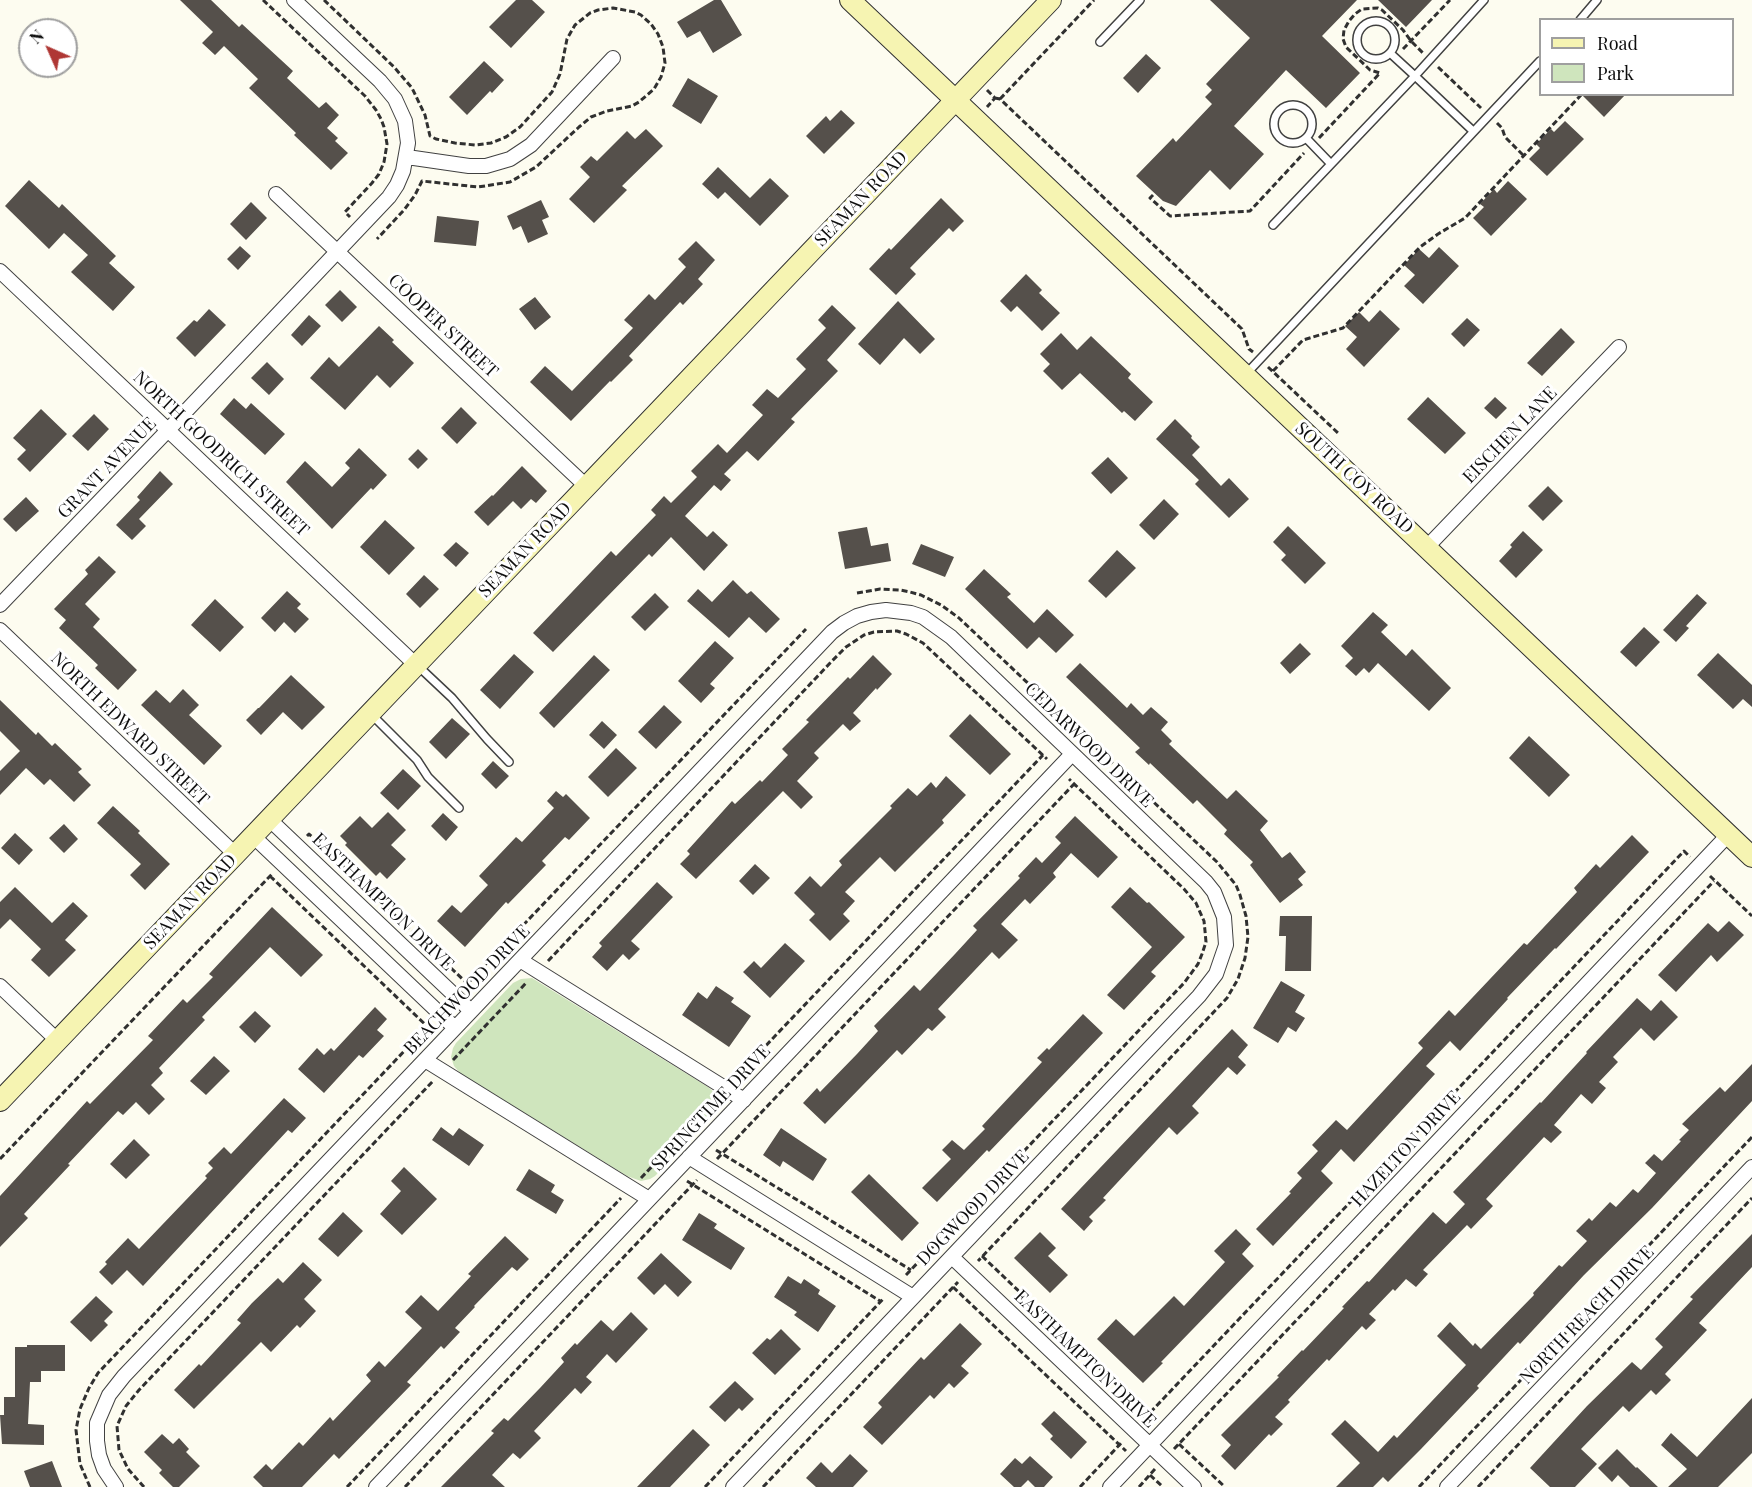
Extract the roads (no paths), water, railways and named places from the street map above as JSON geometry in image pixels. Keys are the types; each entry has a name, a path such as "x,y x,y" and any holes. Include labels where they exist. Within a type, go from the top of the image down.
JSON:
{"street":[{"path":"294,0 380,81 395,99 405,121 407,157 477,166 510,159 531,145 613,58"},
{"name":"SOUTH COY ROAD","path":"850,0 1752,857"},
{"name":"SEAMAN ROAD","path":"0,1101 1051,0"},
{"name":"GRANT AVENUE","path":"0,605 360,227 397,185 407,157"},
{"name":"COOPER STREET","path":"276,194 586,486"},
{"name":"NORTH GOODRICH STREET","path":"0,271 416,665"},
{"name":"EISCHEN LANE","path":"1427,547 1618,347"},
{"name":"CEDARWOOD DRIVE","path":"886,610 922,617 942,630 1206,882 1214,892 1224,917 1226,945"},
{"name":"BEACHWOOD DRIVE","path":"116,1487 104,1469 99,1455 97,1423 109,1395 124,1376 832,632 857,616 886,610"},
{"name":"NORTH EDWARD STREET","path":"0,630 235,854"},
{"name":"SPRINGTIME DRIVE","path":"376,1487 1072,754"},
{"name":"EASTHAMPTON DRIVE","path":"269,819 471,1011"},
{"name":"HAZELTON DRIVE","path":"1110,1487 1728,835"},
{"path":"253,836 455,1028"},
{"name":"DOGWOOD DRIVE","path":"733,1487 1199,996 1216,974 1226,945"},
{"path":"520,960 744,1100"},
{"path":"0,986 58,1041"},
{"path":"425,1060 649,1199"},
{"path":"689,1157 913,1297"},
{"name":"NORTH REACH DRIVE","path":"1448,1487 1752,1167"},
{"name":"EASTHAMPTON DRIVE","path":"952,1257 1194,1487"}],"lane":[{"path":"1100,42 1140,0"},
{"path":"1273,225 1485,0"},
{"path":"1582,18 1596,0"},
{"path":"1380,21 1391,27 1395,44 1390,53 1383,58 1376,59 1364,55 1358,44 1358,37 1363,26 1380,21"},
{"path":"1390,53 1473,131"},
{"path":"1245,375 1539,62"},
{"path":"1291,105 1308,112 1312,123 1306,138 1292,144 1280,139 1276,134 1274,121 1280,110 1291,105"},
{"path":"1306,138 1331,164"},
{"path":"416,665 452,698 509,762"},
{"path":"370,713 417,760 428,777 459,808"}]}
